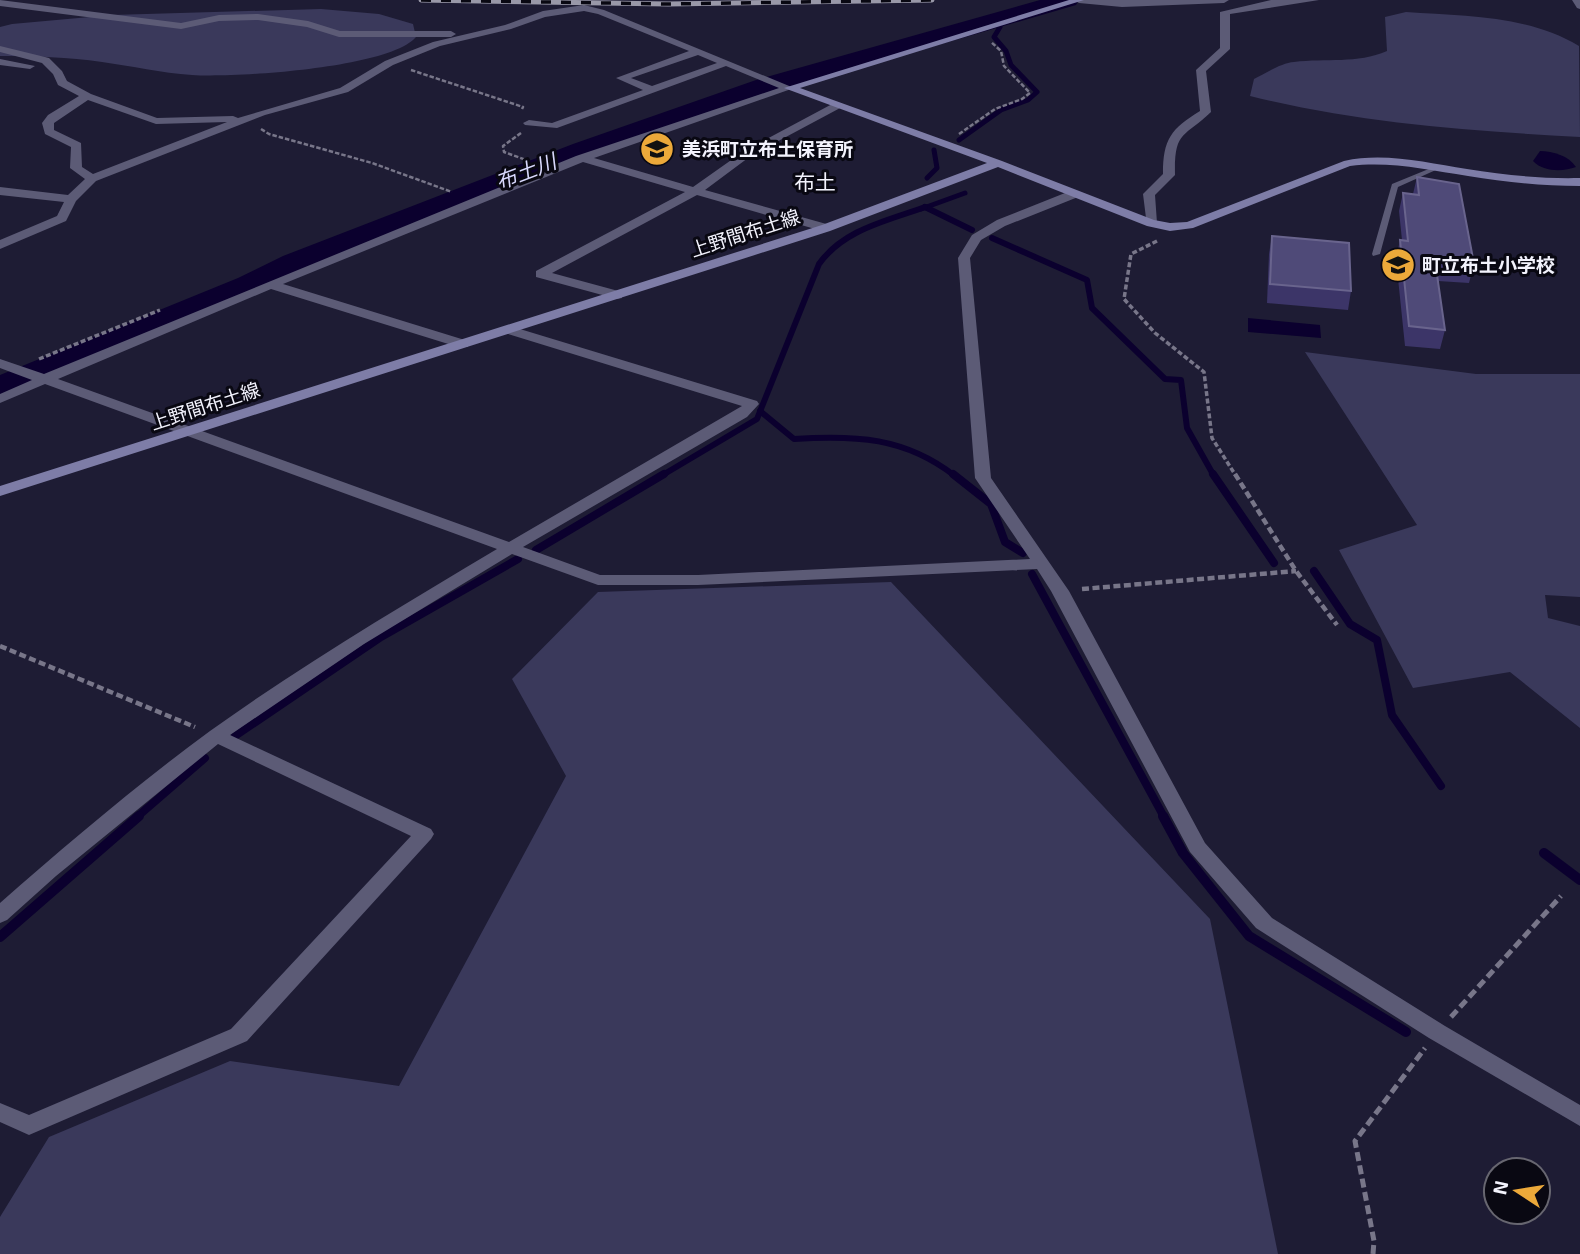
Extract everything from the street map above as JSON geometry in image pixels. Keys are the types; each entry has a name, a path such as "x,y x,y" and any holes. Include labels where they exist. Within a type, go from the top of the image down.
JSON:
{"main road":[{"path":"785,87 1079,0"},
{"path":"785,87 998,163 1151,223 1170,227 1189,225 1348,163 1380,159 1495,177 1580,182"},
{"name":"上野間布土線","path":"0,491 826,228 998,163"}],"street":[{"path":"584,8 597,0"},
{"path":"1079,0 1122,4 1224,0"},
{"path":"1151,223 1149,194 1169,174 1167,147 1183,126 1206,112 1201,70 1225,49 1225,12 1265,1 1314,0"},
{"path":"1577,0 1580,6"},
{"path":"0,3 181,26 219,18 258,17 308,24 339,34 482,34"},
{"path":"0,245 62,218 71,199 92,179 247,119 344,90 389,63 437,44 509,27 543,14 584,8 601,12 785,87"},
{"path":"0,49 48,60 58,69 62,83 87,96 156,121 247,119"},
{"path":"653,90 621,78 697,52"},
{"path":"0,62 58,69"},
{"path":"530,123 553,126 726,63"},
{"path":"0,399 270,284 580,158 785,87"},
{"path":"87,96 52,117 48,123 49,132 77,145 76,168 92,179"},
{"path":"617,295 541,274 695,191 748,153 838,105"},
{"path":"580,158 826,228"},
{"path":"0,191 71,199"},
{"path":"1074,194 1001,223 976,238 964,258 983,478 1060,591 1197,847 1264,923 1437,1032 1580,1117"},
{"path":"270,284 463,344"},
{"path":"0,915 49,871 215,736 358,640 742,414 752,404 510,330"},
{"path":"0,363 598,580 698,580 1040,564"},
{"path":"0,1112 29,1125 239,1034 424,834 215,736"}],"lane":[{"path":"1376,254 1395,186 1436,167"}],"path":[{"path":"942,143 995,109 1022,99 1030,93 1004,66 1001,51 987,38 990,26"},
{"path":"389,63 523,107 520,116 530,123 529,128 503,146 504,152 527,160"},
{"path":"247,119 269,135 372,163 452,192"},
{"path":"1170,227 1170,234 1131,254 1125,299 1155,333 1203,372 1212,438 1296,571 1337,625"},
{"path":"1060,591 1296,571"},
{"path":"0,646 215,736"},
{"path":"1373,1254 1374,1241 1355,1140 1437,1032 1561,896"}],"shaded area":[{"path":"321,9 379,14 413,24 416,37 401,48 345,63 241,75 192,75 76,59 0,56 0,27 12,24 112,15"},
{"path":"1406,12 1473,16 1517,23 1539,28 1579,46 1580,137 1456,129 1373,119 1250,96 1254,79 1284,64 1364,58 1387,51 1385,17"},
{"path":"1540,151 1560,155 1576,167 1559,170 1537,165 1533,161"},
{"path":"1248,318 1320,325 1321,338 1248,332"},
{"path":"1305,352 1476,374 1580,374 1580,597 1545,595 1548,618 1580,626 1580,728 1510,672 1413,688 1339,550 1417,525"},
{"path":"891,582 1210,919 1278,1254 0,1254 0,1217 49,1137 230,1061 399,1086 566,776 512,679 598,592"}],"building":[{"path":"1417,177 1459,184 1474,264 1435,261 1445,330 1409,326 1400,240 1408,241 1403,193 1419,195"},
{"path":"1272,236 1349,243 1351,291 1270,284"}],"waterway":[{"name":"布土川","path":"0,388 250,285 295,263 583,150 766,86 1067,0"},
{"path":"959,140 1001,110 1028,100 1037,92 1011,65 1006,51 994,37 1000,27"},
{"path":"927,178 937,168 934,150"},
{"path":"926,207 965,193"},
{"path":"760,411 819,264 829,252 854,234 924,207"},
{"path":"921,209 925,207"},
{"path":"925,207 929,209"},
{"path":"926,207 972,230"},
{"path":"992,238 1087,280 1092,308 1165,379 1181,380 1187,428 1214,476"},
{"path":"661,476 757,419 760,411"},
{"path":"760,411 794,439 879,441 917,453 955,476"},
{"path":"536,550 664,474"},
{"path":"953,474 991,504 1005,542 1023,553"},
{"path":"1213,474 1274,563"},
{"path":"235,736 381,637 518,559"},
{"path":"1314,571 1350,624 1377,640 1392,715 1441,786"},
{"path":"1032,574 1164,817"},
{"path":"137,817 205,758"},
{"path":"0,937 139,816"},
{"path":"1163,816 1183,853 1249,936 1406,1032"},
{"path":"1544,853 1580,880"}],"railway":[{"path":"421,0 668,4 932,0"}],"place":[{"name":"美浜町立布土保育所","path":"657,149"},
{"name":"町立布土小学校","path":"1398,265"}],"district":[{"name":"布土","path":"815,183"}]}
